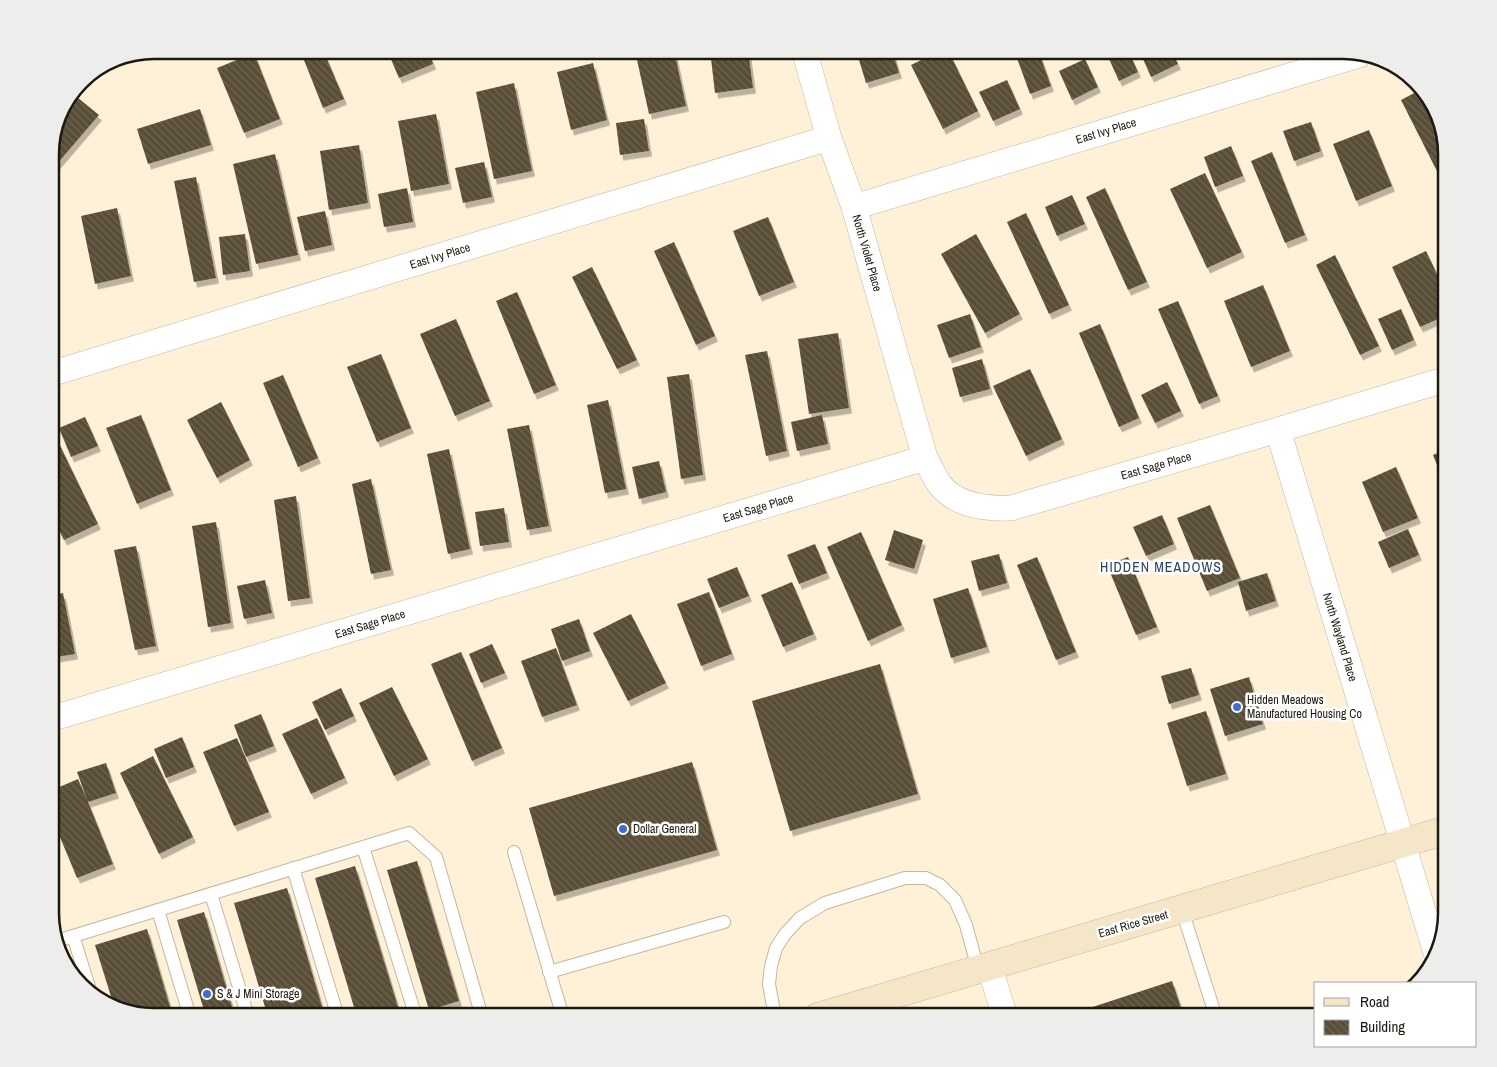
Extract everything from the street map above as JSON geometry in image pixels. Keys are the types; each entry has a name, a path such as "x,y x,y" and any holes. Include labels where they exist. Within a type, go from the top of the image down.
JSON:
{"main road":[{"name":"East Rice Street","path":"848,1008 1438,833"}],"street":[{"name":"North Violet Place","path":"807,59 829,138 854,207 925,458"},
{"name":"East Ivy Place","path":"854,207 1346,59"},
{"name":"East Ivy Place","path":"59,371 829,138"},
{"name":"East Sage Place","path":"59,716 925,458 940,485 961,502 992,508 1011,508 1438,381"},
{"name":"North Wayland Place","path":"1278,430 1433,945"},
{"path":"984,967 1001,1008"}],"lane":[{"path":"63,939 409,833 436,857 479,1008"},
{"path":"363,847 413,1008"},
{"path":"514,852 560,1008"},
{"path":"293,868 335,1008"},
{"path":"773,1008 769,984 776,948 785,934 800,918 824,903 905,878 926,878 940,885 955,900 984,967"},
{"path":"211,894 245,1008"},
{"path":"158,910 187,1008"},
{"path":"1182,910 1213,1008"},
{"path":"549,972 724,922"},
{"path":"74,936 88,982"}],"building":[{"path":"239,59 256,59 280,119 244,133 217,68"},
{"path":"304,59 327,59 344,99 323,108"},
{"path":"391,59 431,59 433,64 399,78"},
{"path":"637,59 676,59 686,106 649,114"},
{"path":"711,59 749,59 753,88 715,93"},
{"path":"859,59 895,59 899,73 866,83"},
{"path":"923,59 952,59 978,111 943,129 911,65"},
{"path":"1017,59 1041,59 1051,86 1030,94"},
{"path":"1085,59 1098,87 1072,100 1059,71"},
{"path":"1109,59 1132,59 1138,72 1119,81"},
{"path":"1143,59 1176,59 1178,64 1151,77"},
{"path":"593,63 607,120 571,130 557,72"},
{"path":"1007,80 1020,109 993,121 979,92"},
{"path":"514,83 532,171 494,179 476,92"},
{"path":"1416,92 1431,117 1437,141 1438,173 1401,100"},
{"path":"77,97 99,115 59,162 62,129 71,106"},
{"path":"200,109 211,145 148,164 137,129"},
{"path":"436,114 449,184 411,191 398,121"},
{"path":"644,119 649,151 620,155 616,123"},
{"path":"1311,122 1321,151 1294,161 1283,131"},
{"path":"1369,130 1392,186 1356,201 1333,144"},
{"path":"359,145 368,203 329,210 320,151"},
{"path":"1231,146 1243,176 1215,187 1204,157"},
{"path":"1272,152 1305,235 1285,243 1251,161"},
{"path":"275,154 298,255 256,264 233,164"},
{"path":"484,162 492,197 463,203 455,168"},
{"path":"1205,173 1242,252 1207,268 1170,189"},
{"path":"196,177 216,278 194,282 174,181"},
{"path":"407,188 413,222 384,227 378,194"},
{"path":"1105,188 1147,282 1128,290 1086,197"},
{"path":"1072,195 1085,224 1057,236 1045,207"},
{"path":"117,208 131,276 95,284 81,216"},
{"path":"325,211 332,245 305,251 297,217"},
{"path":"1026,213 1069,305 1049,314 1007,222"},
{"path":"768,217 794,282 759,296 733,231"},
{"path":"245,234 250,271 223,275 219,237"},
{"path":"976,234 1020,314 985,333 941,254"},
{"path":"674,242 715,336 696,345 654,251"},
{"path":"1426,251 1438,276 1438,319 1420,327 1392,267"},
{"path":"1335,255 1379,346 1360,355 1316,265"},
{"path":"592,267 637,360 617,369 572,277"},
{"path":"1263,285 1290,351 1251,367 1224,301"},
{"path":"517,292 556,385 534,394 496,301"},
{"path":"1178,301 1218,396 1199,404 1158,309"},
{"path":"1401,309 1414,340 1392,350 1378,319"},
{"path":"970,314 981,347 949,358 937,325"},
{"path":"456,319 490,401 455,416 420,334"},
{"path":"1100,324 1139,418 1119,427 1079,333"},
{"path":"838,333 849,408 809,414 798,339"},
{"path":"767,351 787,451 766,456 745,355"},
{"path":"381,354 411,428 377,442 347,367"},
{"path":"982,359 990,389 960,397 952,368"},
{"path":"1030,369 1062,439 1026,456 993,386"},
{"path":"689,374 703,475 681,479 667,377"},
{"path":"283,375 318,458 298,467 263,383"},
{"path":"1167,382 1181,411 1155,423 1141,395"},
{"path":"608,400 626,489 605,493 587,405"},
{"path":"221,402 250,460 217,478 187,420"},
{"path":"141,415 171,490 137,504 106,428"},
{"path":"822,415 828,444 797,451 791,422"},
{"path":"85,417 98,446 71,457 59,428"},
{"path":"529,425 549,526 527,530 507,429"},
{"path":"59,443 98,524 64,540 59,530"},
{"path":"449,449 470,549 448,554 427,454"},
{"path":"1438,453 1438,468 1433,455"},
{"path":"659,461 666,492 639,499 632,467"},
{"path":"1396,467 1418,518 1383,532 1362,482"},
{"path":"371,479 391,570 371,574 352,484"},
{"path":"296,496 310,598 288,601 274,500"},
{"path":"1210,505 1240,578 1207,591 1177,518"},
{"path":"504,508 509,542 480,546 475,512"},
{"path":"1162,515 1174,544 1146,556 1133,527"},
{"path":"216,522 231,623 208,627 192,526"},
{"path":"1408,529 1419,555 1389,568 1378,542"},
{"path":"894,530 923,540 914,569 885,560"},
{"path":"861,532 902,625 868,641 827,547"},
{"path":"815,544 827,573 799,584 787,555"},
{"path":"136,546 156,646 135,650 114,550"},
{"path":"999,554 1007,583 979,591 971,561"},
{"path":"1037,557 1076,652 1056,660 1017,565"},
{"path":"1128,557 1157,627 1136,635 1107,565"},
{"path":"737,567 749,596 719,608 707,579"},
{"path":"1267,573 1276,601 1246,611 1238,582"},
{"path":"265,580 272,613 244,619 237,586"},
{"path":"792,582 814,634 783,647 761,595"},
{"path":"968,588 987,647 951,658 933,599"},
{"path":"709,592 732,654 701,666 677,604"},
{"path":"63,593 75,654 59,657 59,594"},
{"path":"631,614 666,683 628,701 593,633"},
{"path":"579,619 590,651 562,661 551,629"},
{"path":"492,644 505,673 481,683 469,654"},
{"path":"556,648 577,705 542,717 521,661"},
{"path":"461,652 502,748 472,761 431,664"},
{"path":"880,664 918,794 790,831 752,701"},
{"path":"1191,668 1199,695 1169,704 1161,676"},
{"name":"Hidden Meadows Manufactured Housing Co","path":"1249,677 1263,724 1225,736 1210,689"},
{"path":"392,687 428,759 394,776 359,703"},
{"path":"341,688 354,716 325,730 312,702"},
{"path":"1206,711 1226,774 1187,786 1167,723"},
{"path":"261,714 274,746 246,757 234,725"},
{"path":"317,718 345,778 311,794 282,734"},
{"path":"182,737 194,767 166,778 154,749"},
{"path":"237,738 269,812 234,826 203,752"},
{"path":"153,756 193,837 159,854 120,773"},
{"name":"Dollar General","path":"692,762 717,850 554,896 529,808"},
{"path":"106,763 116,793 88,802 113,864 77,878 59,835 59,787 78,779 87,800 77,772"},
{"path":"417,861 459,1001 436,1008 428,1008 387,870"},
{"path":"355,866 398,1008 354,1008 315,878"},
{"path":"287,888 322,1008 265,1008 234,903"},
{"path":"204,912 232,1008 203,1008 177,920"},
{"path":"147,929 170,1008 135,1006 111,998 95,945"},
{"path":"1172,981 1181,1008 1089,1008"}],"place":[{"name":"Hidden Meadows Manufactured Housing Co","path":"1237,707"},
{"name":"Dollar General","path":"623,829"},
{"name":"S & J Mini Storage","path":"207,994"}],"district":[{"name":"HIDDEN MEADOWS","path":"1161,567"}]}
